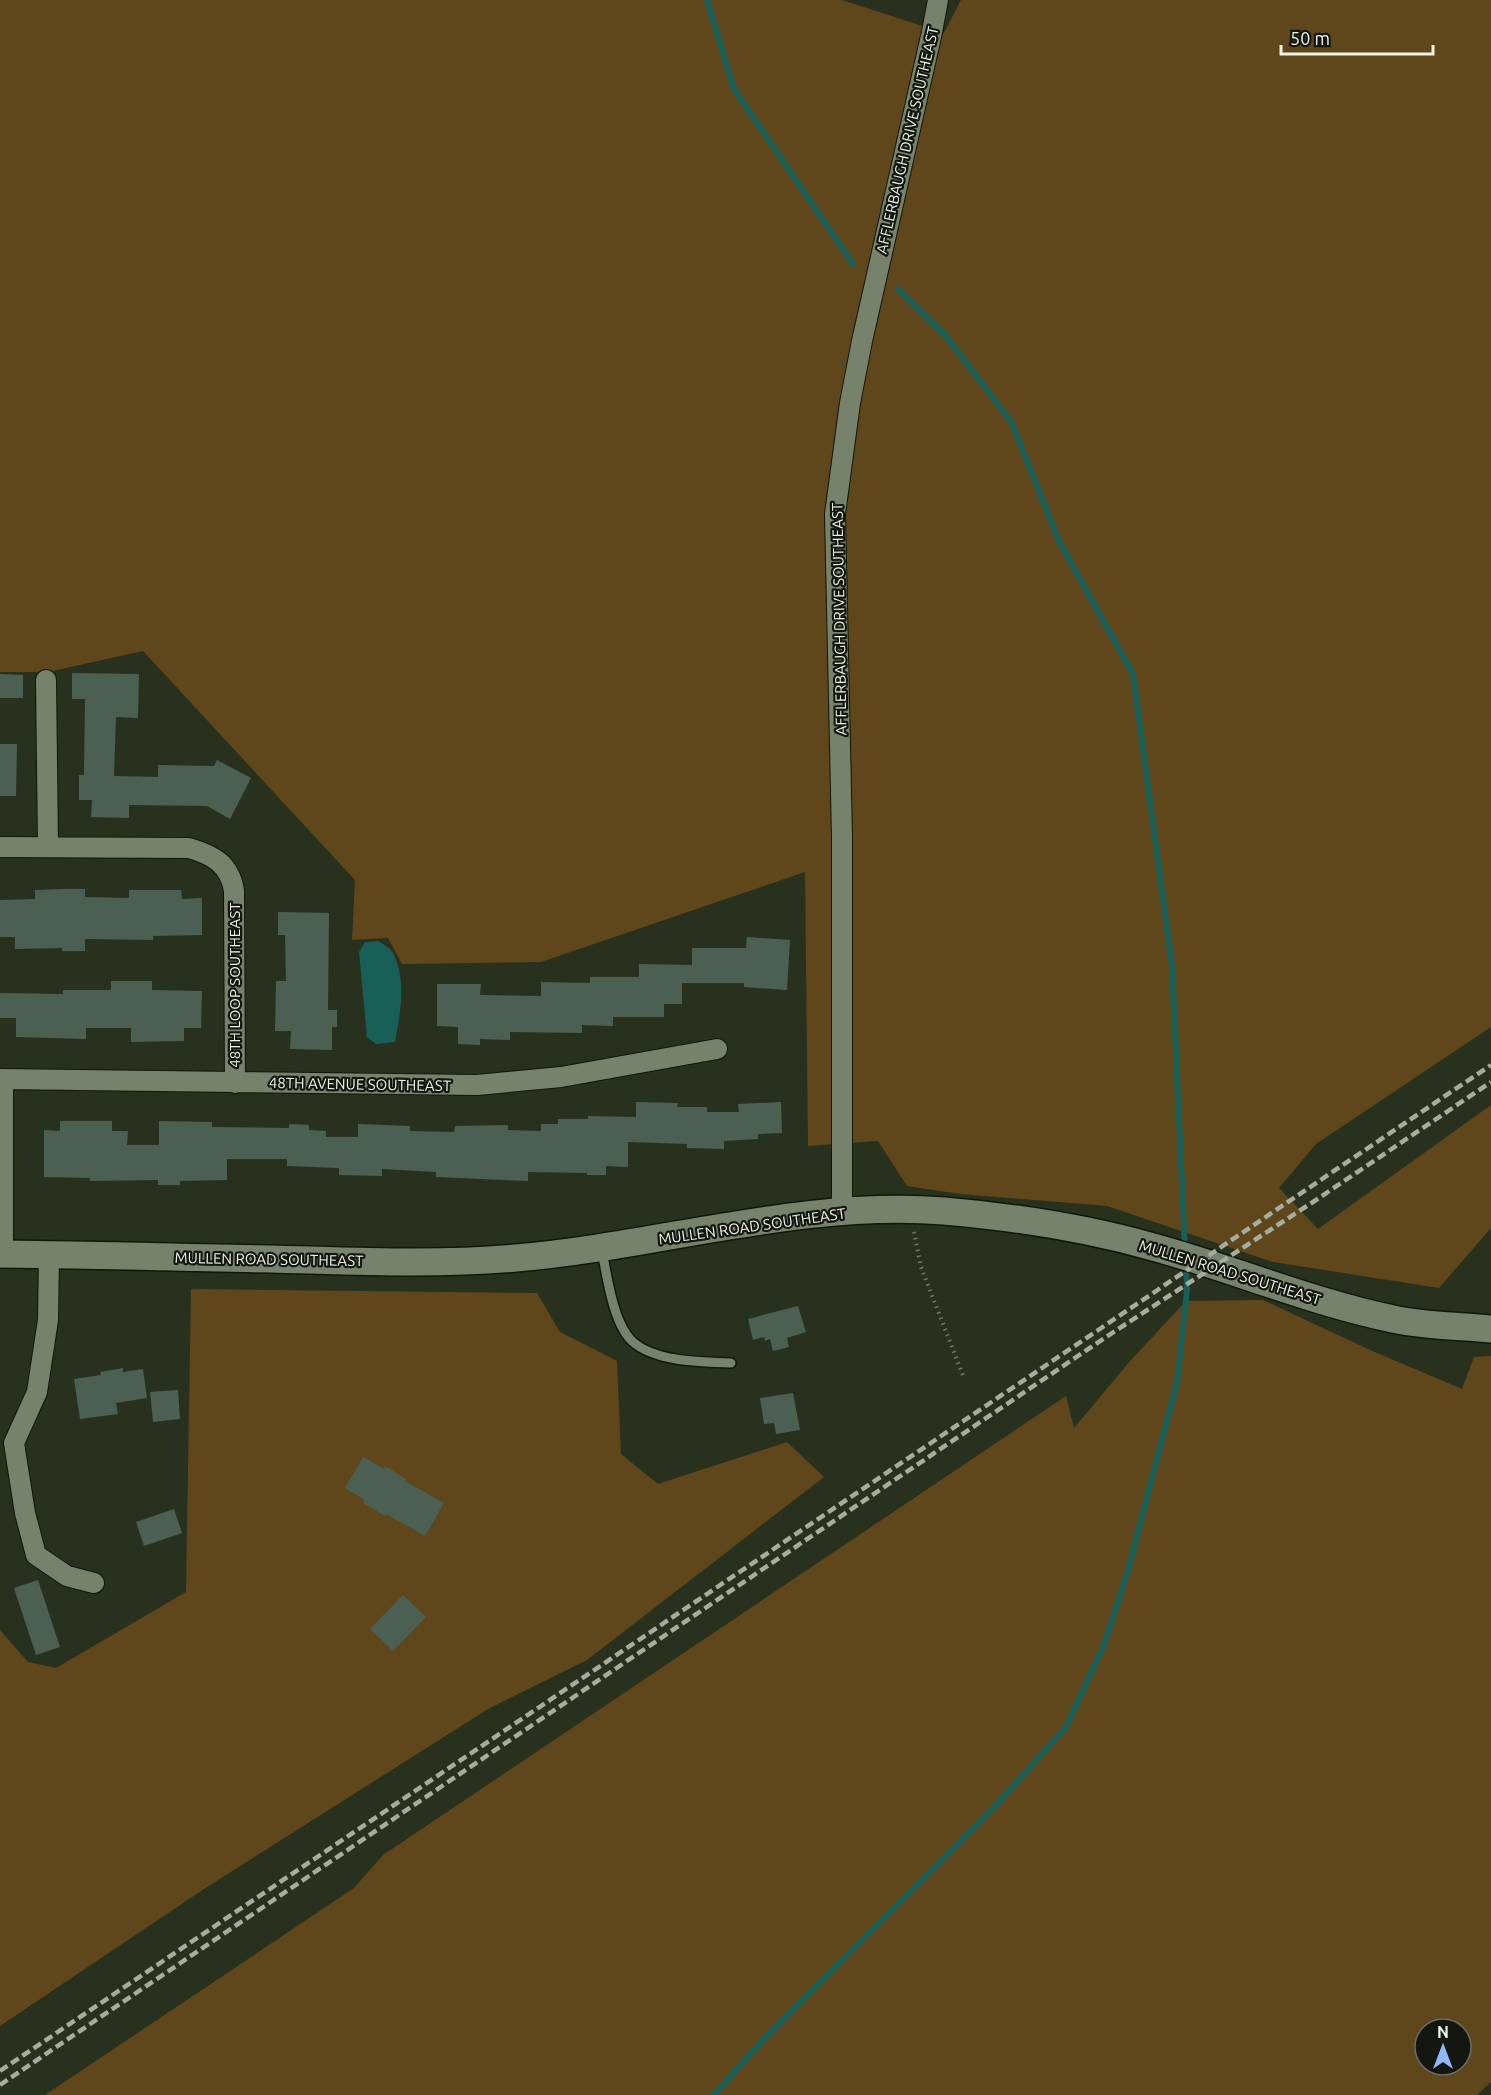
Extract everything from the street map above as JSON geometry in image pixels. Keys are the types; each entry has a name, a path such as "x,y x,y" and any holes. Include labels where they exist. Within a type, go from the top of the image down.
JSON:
{"street":[{"name":"AFFLERBAUGH DRIVE SOUTHEAST","path":"842,1212 842,838 835,513 850,403 860,351 938,0"},
{"path":"46,680 48,847"},
{"name":"48TH LOOP SOUTHEAST","path":"0,847 189,848 213,856 223,866 233,882 234,891 235,1083"},
{"name":"48TH AVENUE SOUTHEAST","path":"2,1079 477,1085 561,1077 717,1049"},
{"path":"2,1079 2,1254"},
{"name":"MULLEN ROAD SOUTHEAST","path":"2,1254 464,1262 602,1249 758,1222 842,1212 940,1211 1030,1221 1152,1246 1327,1302 1396,1320 1491,1329"},
{"path":"50,1255 48,1320 37,1392 14,1443 25,1513 36,1555 67,1576 94,1583"}],"lane":[{"path":"602,1249 611,1298 618,1318 632,1341 665,1357 731,1363"}],"path":[{"path":"910,1210 921,1267 964,1377"}],"shaded area":[{"path":"0,0 704,0 707,3 709,0 842,0 944,33 961,0 1491,0 1491,1027 1316,1144 1279,1188 1318,1229 1491,1105 1491,1228 1439,1288 1273,1262 1107,1206 960,1194 907,1186 878,1141 808,1146 805,872 541,962 402,964 388,938 352,940 355,880 143,651 48,672 0,672"},
{"path":"191,1289 537,1293 560,1332 617,1361 621,1454 658,1484 787,1442 824,1477 587,1660 488,1709 204,1889 0,2026 0,1630 28,1662 56,1668 186,1592"},
{"path":"1263,1300 1370,1350 1462,1389 1474,1357 1491,1356 1491,2082 1477,2095 45,2095 354,1888 383,1855 1066,1396 1074,1428 1131,1360 1186,1301"}],"water":[{"path":"379,941 392,951 397,963 401,997 395,1042 376,1044 367,1037 359,952 365,942"}],"building":[{"path":"72,673 139,674 138,718 116,717 114,776 158,777 158,765 214,766 217,760 251,778 230,819 207,806 129,805 129,818 91,817 92,800 79,800 79,775 84,775 85,699 72,699"},
{"path":"0,674 23,675 23,698 0,698"},
{"path":"0,744 17,744 16,796 0,796"},
{"path":"85,889 85,897 129,898 129,890 181,890 182,899 202,898 202,935 153,936 153,940 85,939 85,951 62,951 62,948 15,949 15,937 0,937 0,900 35,899 35,890"},
{"path":"278,912 329,913 328,1010 337,1010 337,1027 332,1027 332,1050 290,1049 291,1031 275,1031 276,981 286,981 285,935 278,935"},
{"path":"747,937 790,940 787,990 744,987 744,983 682,983 682,1004 664,1004 664,1017 613,1017 613,1026 582,1025 582,1033 510,1032 510,1040 480,1039 480,1045 458,1044 458,1027 437,1026 437,984 481,984 480,995 541,996 541,982 590,983 590,977 639,977 639,964 692,965 692,948 746,948"},
{"path":"111,981 152,981 152,990 202,991 201,1028 184,1028 184,1041 131,1042 131,1028 86,1028 86,1039 16,1037 16,1018 0,1018 0,993 63,994 63,990 111,990"},
{"path":"636,1102 678,1103 677,1107 707,1107 707,1112 739,1112 738,1104 781,1102 782,1133 758,1134 758,1139 724,1141 724,1149 687,1148 687,1144 628,1142 628,1167 606,1166 606,1175 528,1172 528,1181 436,1177 436,1172 382,1169 382,1176 339,1175 339,1168 287,1166 287,1159 227,1159 227,1180 180,1181 180,1185 158,1185 158,1180 90,1181 90,1178 44,1177 44,1130 60,1131 60,1121 112,1121 112,1131 128,1131 127,1145 159,1145 159,1121 212,1122 212,1127 289,1128 289,1124 309,1125 309,1130 326,1131 326,1137 358,1137 358,1124 410,1126 410,1131 454,1132 455,1126 508,1125 508,1130 541,1131 541,1124 558,1124 558,1119 588,1119 588,1116 636,1117"},
{"path":"798,1306 806,1332 787,1338 789,1347 773,1351 770,1339 765,1341 764,1337 753,1340 748,1319"},
{"path":"123,1368 123,1372 143,1369 147,1398 116,1403 118,1414 80,1419 74,1379 101,1375 100,1372"},
{"path":"178,1390 180,1419 153,1422 150,1392"},
{"path":"793,1393 800,1430 776,1434 774,1423 764,1424 760,1398"},
{"path":"363,1457 384,1469 385,1466 406,1479 405,1481 444,1503 425,1536 363,1503 365,1500 345,1488"},
{"path":"174,1509 182,1533 144,1546 136,1522"},
{"path":"38,1580 60,1647 36,1655 14,1588"},
{"path":"403,1595 426,1617 393,1651 370,1629"}],"waterway":[{"path":"707,0 734,89 853,264"},
{"path":"898,289 946,336 1012,423 1059,541 1133,674 1172,966 1185,1250"},
{"path":"714,2095 762,2041 998,1803 1066,1727 1104,1645 1128,1570 1177,1382 1187,1290 1186,1263"}],"railway":[{"path":"0,2071 1491,1065"},
{"path":"0,2085 1106,1337 1491,1082"}]}
